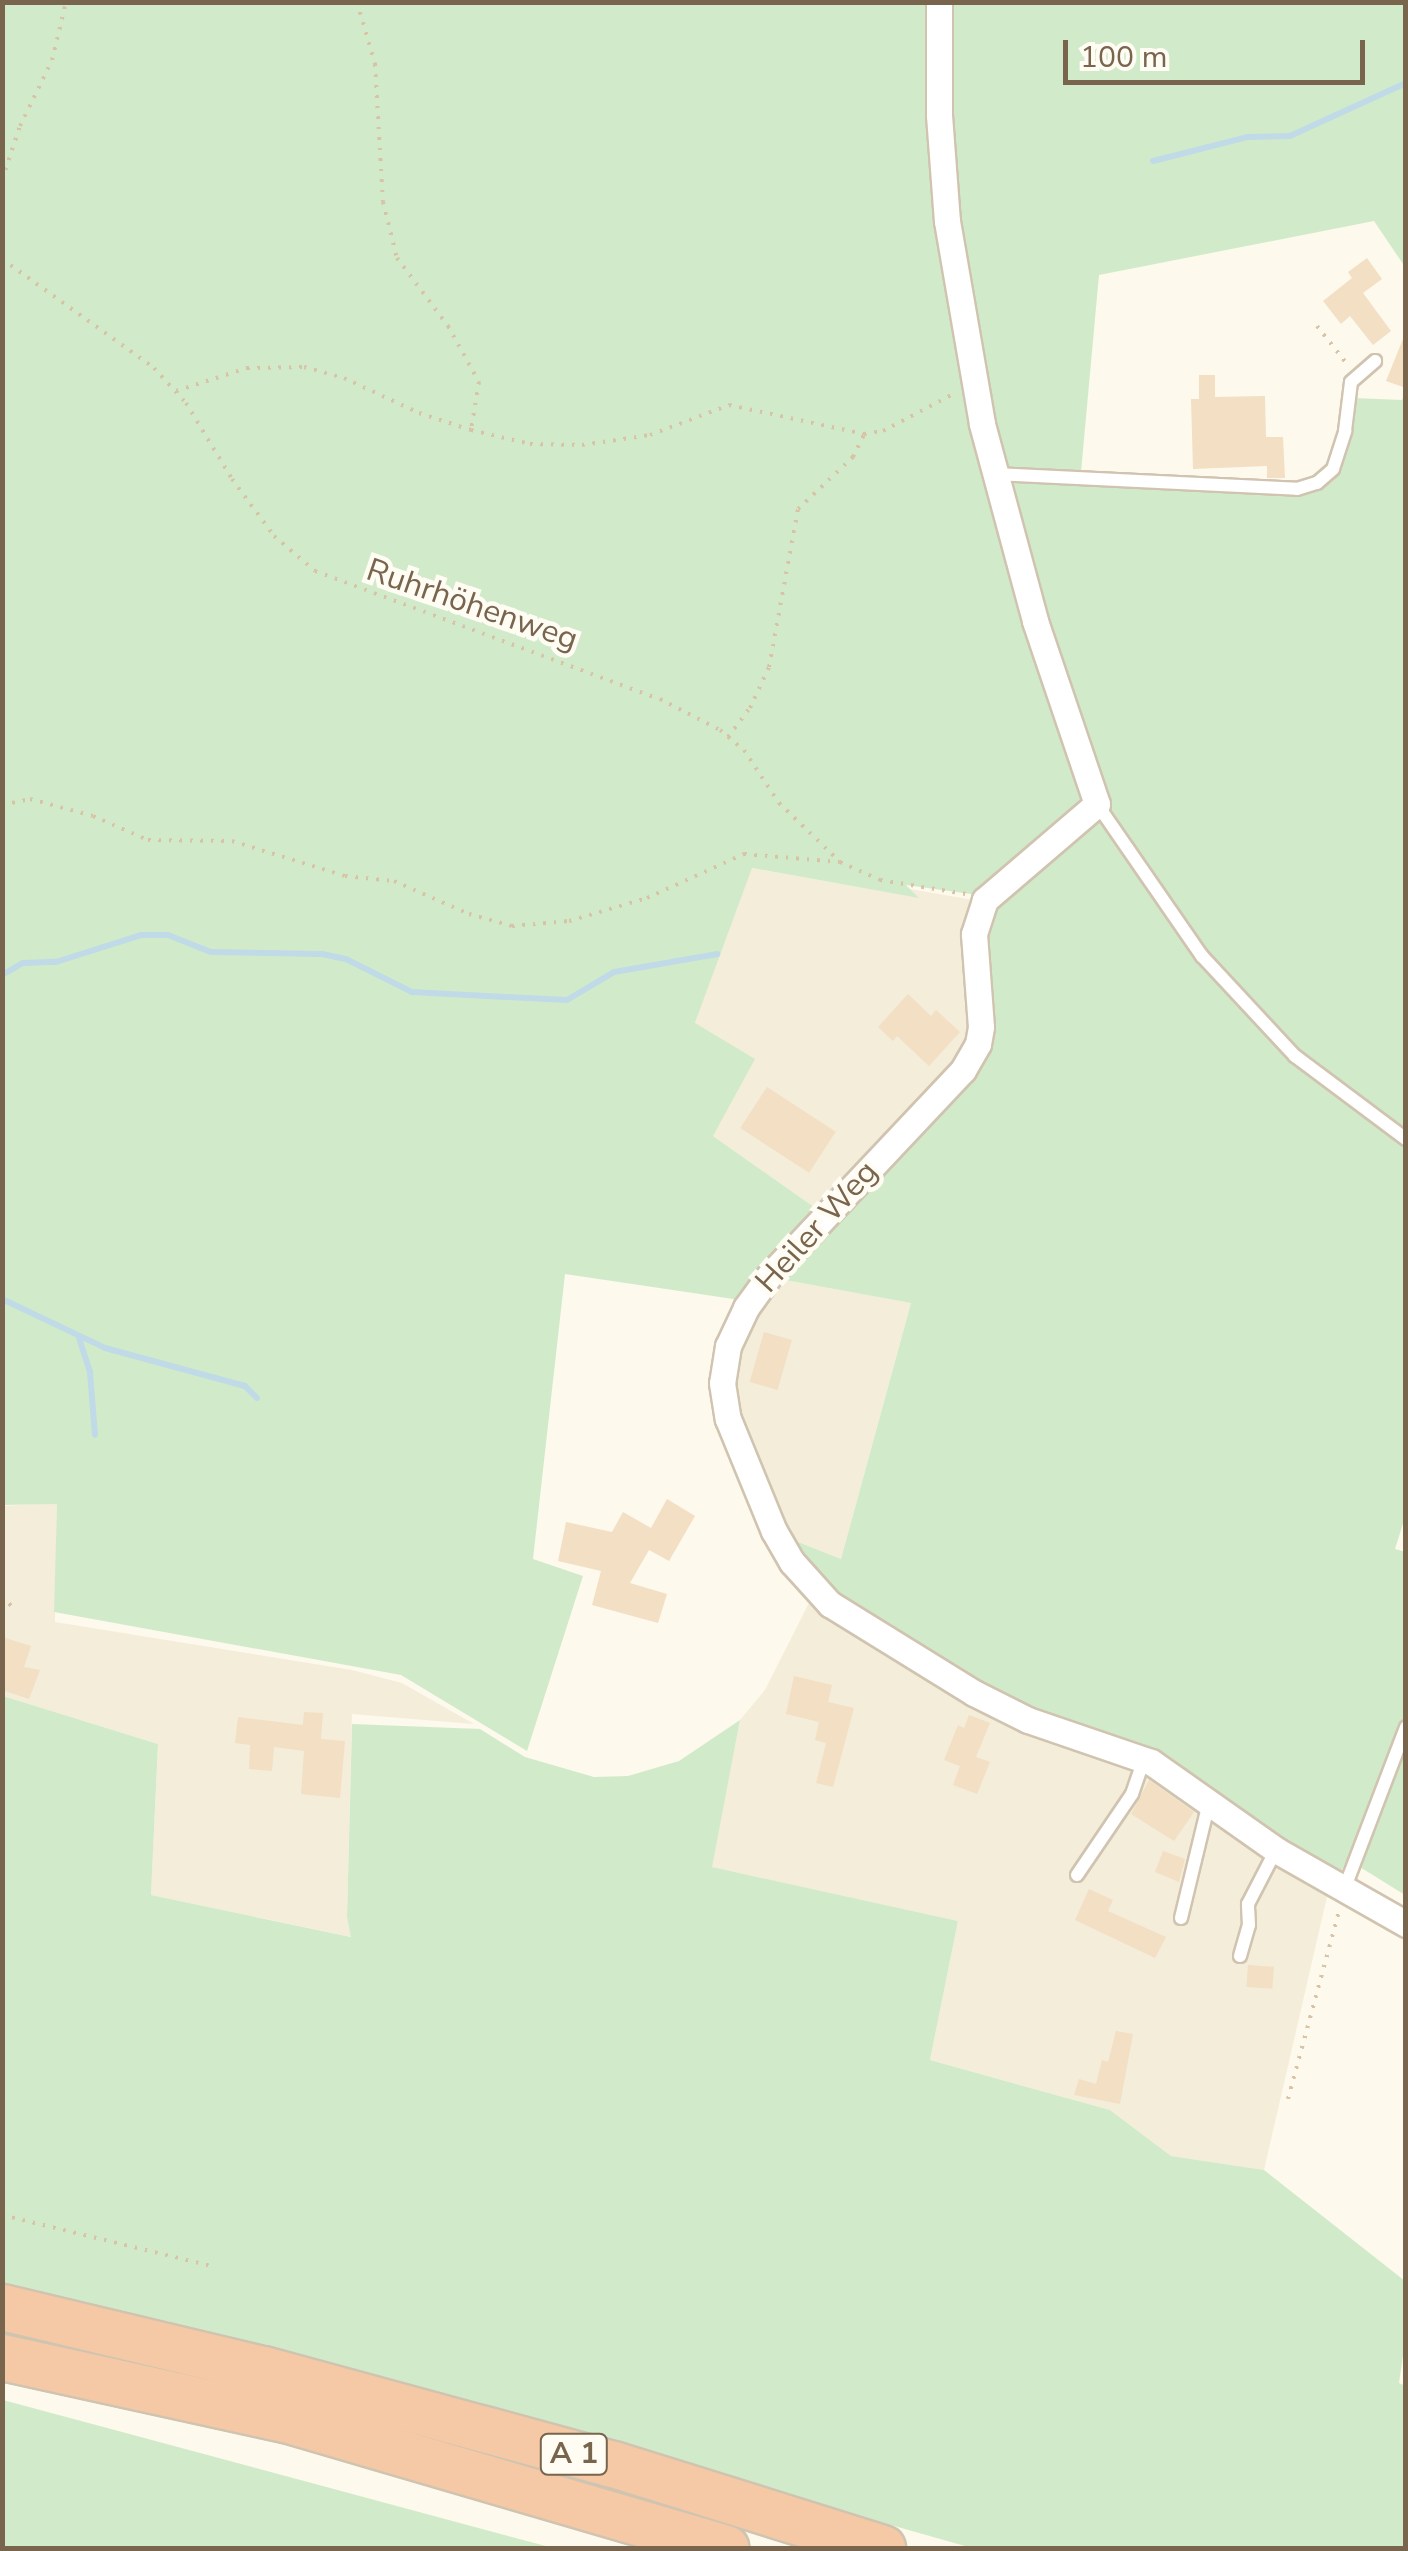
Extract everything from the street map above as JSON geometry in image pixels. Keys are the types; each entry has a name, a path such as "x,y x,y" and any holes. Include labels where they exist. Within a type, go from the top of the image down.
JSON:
{"highway":[{"name":"A 1","path":"2,2308 263,2369 613,2464 882,2548"},
{"name":"A 1","path":"2,2357 285,2418 726,2548"}],"street":[{"path":"939,2 939,115 947,221 975,383 1034,621 1097,804 985,900"},
{"name":"Heiler Weg","path":"985,900 974,934 981,1027 978,1044 963,1070 769,1276 746,1308 728,1346 722,1383 728,1420 774,1531 792,1562 830,1604 974,1693 1028,1720 1144,1760 1276,1850 1406,1924"}],"lane":[{"path":"995,474 1297,489 1317,483 1333,469 1345,432 1348,391 1357,374 1374,361"},
{"path":"1097,804 1216,970 1295,1056 1406,1138"},
{"path":"1341,1884 1406,1727"},
{"path":"1077,1875 1132,1794 1144,1760"},
{"path":"1181,1918 1209,1802"},
{"path":"1240,1956 1249,1925 1248,1904 1276,1850"}],"path":[{"path":"2,180 20,126 52,60 66,2"},
{"path":"356,2 375,64 383,202 398,258 448,326 479,382 471,430"},
{"name":"Ruhrhöhenweg","path":"2,259 113,336 176,391 274,536 315,571 557,657 660,699 744,750 779,803 840,862 880,880 985,900"},
{"path":"1317,326 1357,374"},
{"path":"176,391 247,368 304,367 344,378 419,413 471,430 530,444 582,445 650,435 729,405 864,434 883,431 975,383"},
{"path":"728,737 750,708 769,667 798,509 853,457 864,434"},
{"path":"2,805 30,799 93,816 148,840 232,840 330,872 394,881 469,914 512,926 569,921 647,898 744,854 840,862"},
{"path":"2,1596 14,1610"},
{"path":"1288,2099 1341,1884"},
{"path":"2,2215 211,2266"}],"shaded area":[{"path":"751,868 916,897 910,889 979,901 973,1044 821,1212 713,1136 695,1023"},
{"path":"774,1278 911,1303 841,1559 783,1536 732,1418 735,1347"},
{"path":"57,1503 55,1622 352,1670 402,1683 474,1724 352,1714 347,1917 352,1937 151,1895 158,1744 3,1696 2,1506"},
{"path":"814,1593 1150,1766 1329,1888 1264,2170 1171,2156 1110,2110 930,2060 958,1921 711,1867 740,1720 765,1690"}],"green space":[{"path":"2,3 1405,3 1405,267 1374,221 1099,275 1080,483 1322,485 1344,462 1354,398 1402,400 1405,393 1405,1134 1297,1052 1205,953 1096,807 985,896 906,885 919,898 752,868 695,1023 755,1059 713,1136 821,1212 740,1300 565,1274 533,1559 583,1576 527,1751 401,1675 54,1612 57,1504 3,1505"},
{"path":"1098,812 1198,959 1293,1057 1405,1142 1406,1514 1395,1549 1406,1552 1405,1895 1347,1859 1337,1880 1219,1801 1031,1716 835,1601 783,1536 841,1559 911,1303 774,1278 967,1073 981,919"},
{"path":"3,1696 158,1744 151,1895 351,1937 347,1917 352,1724 480,1729 525,1757 594,1777 628,1776 679,1761 740,1720 712,1867 958,1921 930,2060 1110,2110 1171,2156 1264,2170 1405,2281 1405,2342 1399,2383 1406,2386 1405,2548 972,2548 344,2370 3,2292"},
{"path":"3,2400 553,2548 3,2548"}],"building":[{"path":"1367,258 1382,279 1363,293 1391,331 1373,345 1350,316 1341,324 1323,301 1352,278 1348,272"},
{"path":"1406,334 1406,388 1386,381"},
{"path":"1199,375 1215,375 1215,397 1265,396 1266,437 1283,437 1285,478 1267,478 1267,466 1193,469 1191,399 1199,399"},
{"path":"908,994 931,1016 936,1010 960,1032 929,1066 897,1036 893,1041 878,1027"},
{"path":"767,1087 836,1132 809,1173 740,1128"},
{"path":"764,1332 792,1340 778,1390 750,1382"},
{"path":"667,1499 695,1516 669,1561 649,1550 630,1583 667,1594 658,1623 592,1605 601,1571 558,1561 566,1522 612,1532 623,1512 651,1528"},
{"path":"2,1637 31,1646 24,1667 40,1670 29,1699 2,1690"},
{"path":"794,1676 832,1685 828,1702 854,1708 833,1787 816,1783 826,1743 815,1740 819,1722 786,1714"},
{"path":"304,1712 323,1713 321,1739 345,1741 340,1798 301,1794 304,1751 274,1747 272,1771 249,1769 250,1745 235,1743 238,1717 303,1725"},
{"path":"969,1715 990,1723 976,1757 990,1762 977,1794 953,1785 960,1766 944,1760 958,1725 964,1728"},
{"path":"1149,1780 1194,1812 1174,1841 1131,1814"},
{"path":"1163,1851 1185,1859 1179,1882 1155,1872"},
{"path":"1089,1889 1113,1900 1108,1911 1166,1937 1155,1958 1075,1920"},
{"path":"1248,1965 1274,1967 1272,1989 1246,1987"},
{"path":"1116,2031 1133,2034 1120,2104 1074,2095 1079,2079 1096,2084 1102,2060 1108,2062"}],"waterway":[{"path":"1153,161 1248,137 1290,136 1406,83"},
{"path":"2,975 23,963 56,962 141,935 168,935 211,952 322,954 346,959 412,992 567,1000 614,972 717,954"},
{"path":"2,1299 105,1348 245,1386 257,1398"},
{"path":"79,1338 90,1372 95,1435"}]}
